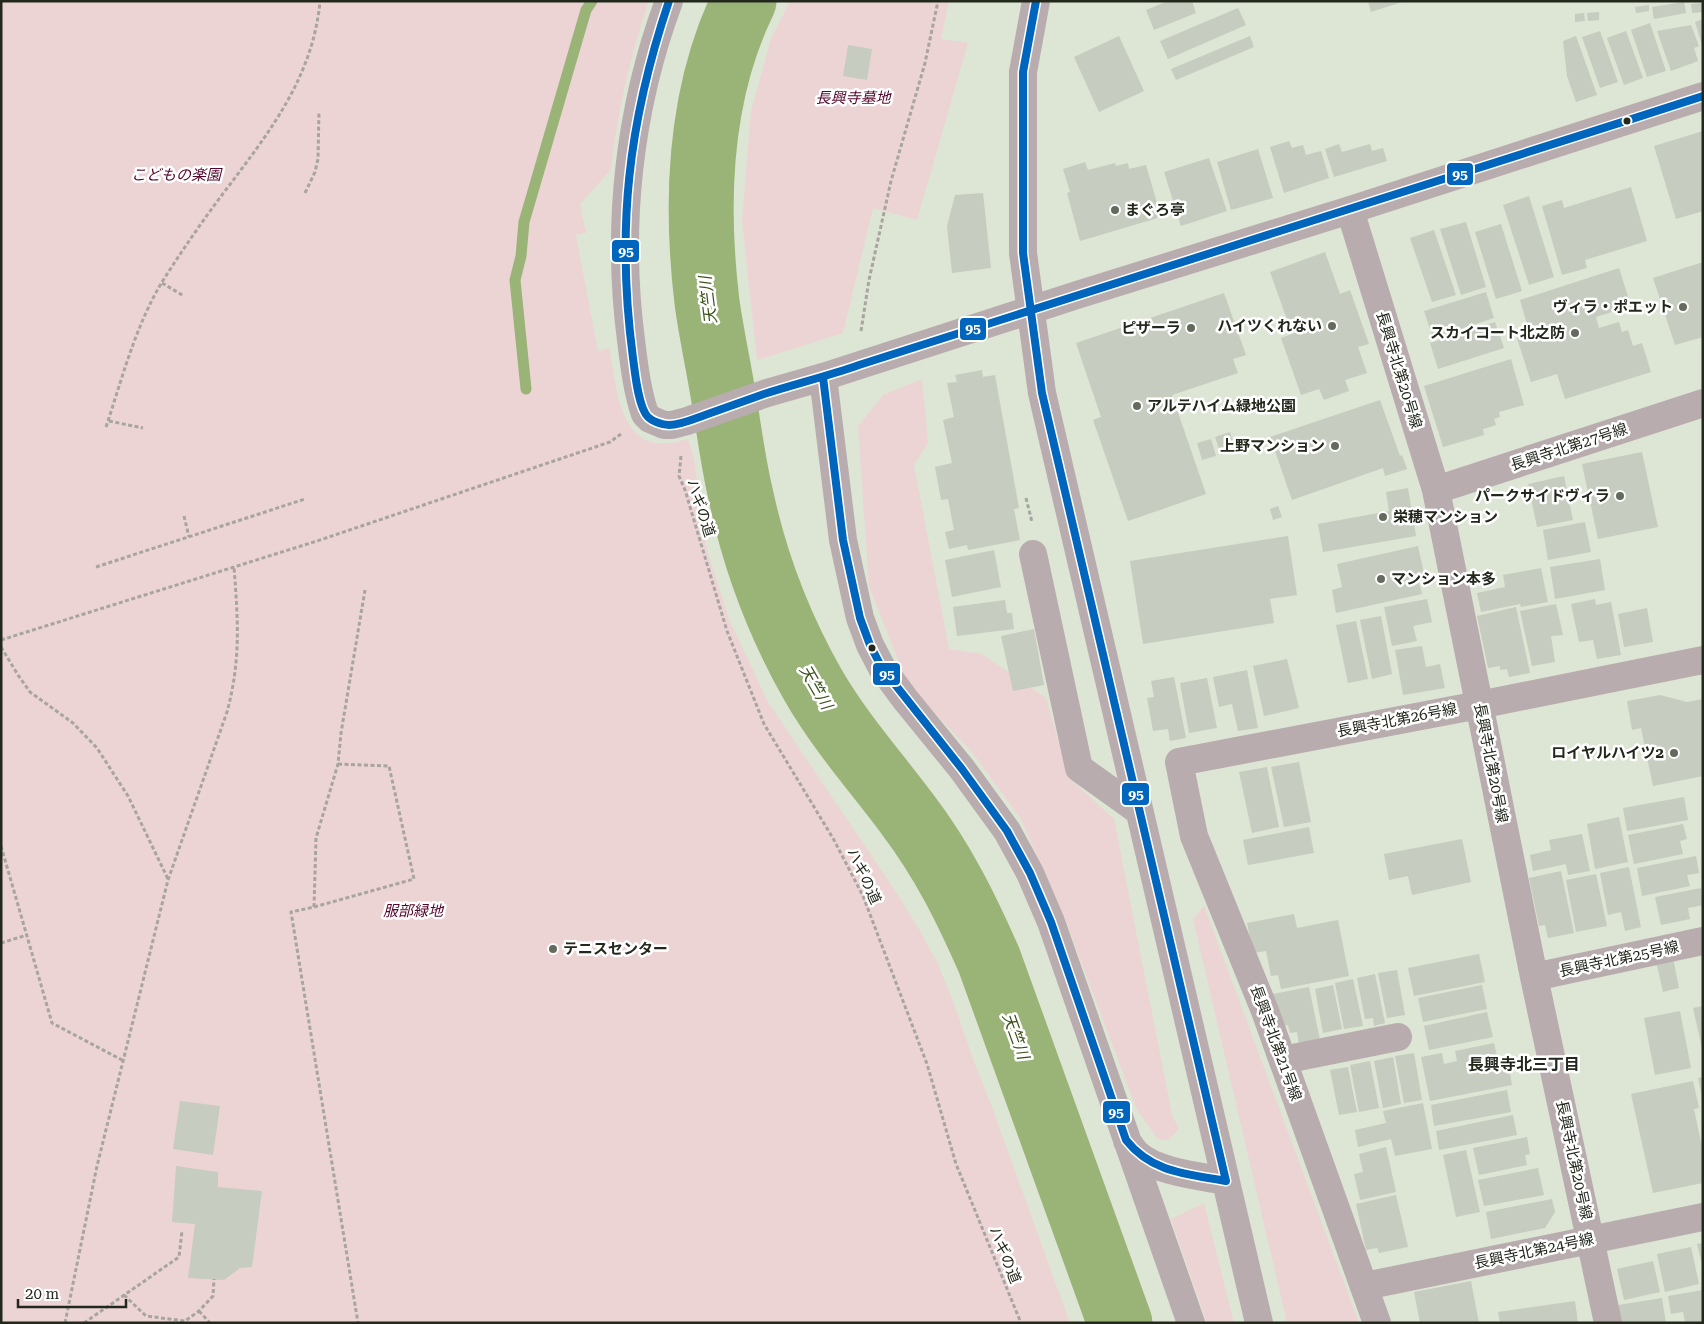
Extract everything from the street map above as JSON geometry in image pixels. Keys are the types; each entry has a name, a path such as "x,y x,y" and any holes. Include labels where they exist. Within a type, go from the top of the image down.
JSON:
{"street":[{"path":"669,1 656,35 632,139 625,220 626,302 633,360 636,422 650,419 672,425 687,422 767,393 823,377 1350,210 1703,96"},
{"path":"1036,1 1023,72 1023,253 1042,392 1259,1323"},
{"name":"長興寺北第20号線","path":"1350,210 1436,490 1534,977 1608,1323"},
{"path":"823,377 843,540 860,618 867,636 882,668 962,769 1008,831 1030,872 1051,922 1191,1323"},
{"name":"長興寺北第27号線","path":"1436,490 1703,403"},
{"path":"1033,554 1079,768 1139,811"},
{"name":"長興寺北第26号線","path":"1179,762 1703,660"},
{"name":"長興寺北第21号線","path":"1179,762 1194,836 1265,1011 1377,1323"},
{"name":"長興寺北第25号線","path":"1534,977 1703,941"},
{"path":"1283,1060 1398,1038"},
{"path":"1126,1140 1137,1154 1162,1167 1226,1181"},
{"name":"長興寺北第24号線","path":"1365,1286 1703,1217"}],"path":[{"path":"106,427 130,356 162,282 191,237 259,146 291,96 311,49 320,1"},
{"path":"860,339 869,280 891,181 925,63 938,1"},
{"path":"305,193 315,172 318,160 319,112"},
{"path":"162,282 184,296"},
{"path":"109,420 142,428"},
{"path":"1,640 326,538 610,442 636,422"},
{"name":"ハギの道","path":"681,452 678,476 685,490 727,631 764,724 834,840 862,896 927,1064 956,1164 1021,1323"},
{"path":"96,567 305,499"},
{"path":"184,516 189,537"},
{"path":"65,1323 96,1166 168,880 227,712 234,686 238,642 234,567"},
{"path":"314,907 316,838 338,764 341,734 365,590"},
{"path":"1,647 30,692 73,723 97,748 128,796 168,880"},
{"path":"338,764 389,766 414,878 291,912 358,1323"},
{"path":"1,846 52,1023 122,1060"},
{"path":"1,943 27,935"},
{"path":"84,1323 179,1257 182,1231"},
{"path":"124,1296 146,1316 186,1321 199,1312 213,1296 214,1279"},
{"path":"199,1312 210,1323"}],"green space":[{"name":"服部緑地","path":"1,1 649,1 626,83 617,125 611,168 580,204 586,233 576,235 598,351 609,348 620,403 626,419 635,432 648,441 665,444 688,439 694,459 706,546 729,619 768,702 894,889 938,964 1070,1323 1,1323"},
{"name":"長興寺墓地","path":"790,1 949,1 941,39 968,43 917,220 873,208 843,333 757,360 742,220 751,111 771,39"},
{"path":"922,379 928,443 914,465 949,649 982,654 1046,698 1069,778 1114,819 1172,1115 1179,1129 1168,1140 1158,1139 1137,1110 1065,919 1021,819 972,752 908,685 869,586 858,426 883,395"},
{"path":"1204,906 1359,1323 1287,1323 1193,919"},
{"path":"1204,1203 1234,1323 1207,1323 1171,1219"}],"building":[{"path":"1168,1 1192,1 1196,13 1154,30 1146,10"},
{"path":"1368,1 1402,1 1402,2 1371,12"},
{"path":"1684,2 1686,13 1654,19 1652,7"},
{"path":"1703,3 1703,12 1692,13 1691,4"},
{"path":"1649,5 1649,11 1636,13 1635,7"},
{"path":"1238,8 1246,25 1168,59 1160,41"},
{"path":"1599,12 1599,20 1588,21 1587,13"},
{"path":"1584,13 1585,21 1575,22 1575,14"},
{"path":"1703,19 1703,45 1702,45 1695,22"},
{"path":"1650,23 1666,71 1647,77 1631,30"},
{"path":"1691,25 1699,46 1694,48 1698,61 1671,71 1657,31"},
{"path":"1600,31 1618,82 1600,88 1582,37"},
{"path":"1626,31 1643,78 1624,85 1607,38"},
{"path":"1119,36 1144,91 1099,112 1074,57"},
{"path":"1250,36 1254,47 1176,80 1171,69"},
{"path":"1576,36 1597,95 1576,102 1567,76 1563,41"},
{"path":"848,45 872,49 867,80 843,76"},
{"path":"1703,131 1703,211 1676,219 1654,146"},
{"path":"1289,141 1292,148 1303,145 1306,155 1321,151 1329,178 1284,193 1270,147"},
{"path":"1339,144 1342,152 1370,144 1372,151 1383,148 1387,161 1334,177 1325,149"},
{"path":"1258,149 1273,198 1231,210 1217,162"},
{"path":"1209,158 1227,211 1181,226 1164,172"},
{"path":"1085,162 1088,170 1115,163 1116,166 1128,163 1129,169 1146,165 1161,217 1080,241 1067,193 1070,192 1063,169"},
{"path":"1631,187 1647,241 1585,260 1587,268 1562,275 1542,206 1562,200 1564,208"},
{"path":"983,193 991,268 952,273 947,226 955,195"},
{"path":"1529,196 1554,277 1529,285 1503,205"},
{"path":"1466,222 1486,287 1461,295 1440,229"},
{"path":"1501,224 1522,291 1496,299 1475,232"},
{"path":"1434,230 1456,295 1432,302 1410,238"},
{"name":"ハイツくれない","path":"1325,252 1340,294 1350,290 1369,344 1358,347 1367,373 1345,380 1349,391 1324,400 1319,389 1301,395 1281,338 1303,330 1301,324 1290,328 1270,272"},
{"name":"ヴィラ・ポエット","path":"1703,262 1703,337 1675,345 1653,278"},
{"name":"スカイコート北之防","path":"1619,268 1631,306 1596,317 1599,328 1619,322 1622,332 1628,330 1633,346 1642,343 1651,372 1565,399 1557,374 1531,382 1516,335 1529,331 1520,300"},
{"path":"1486,292 1494,318 1433,338 1424,311"},
{"name":"アルテハイム緑地公園","path":"1224,293 1246,355 1233,359 1238,373 1172,395 1206,494 1128,521 1093,420 1101,417 1076,343"},
{"path":"1495,322 1504,348 1438,369 1430,343"},
{"path":"1511,359 1524,405 1499,412 1500,417 1494,419 1496,425 1483,429 1484,435 1443,447 1424,386"},
{"path":"982,370 983,377 995,375 1019,508 1014,509 1020,540 968,550 967,545 949,549 945,532 954,530 948,499 941,500 935,467 952,463 943,420 954,417 947,383 957,382 955,375"},
{"name":"上野マンション","path":"1380,400 1400,456 1402,455 1407,469 1385,476 1383,468 1292,500 1270,437"},
{"path":"1230,432 1236,450 1221,455 1215,437"},
{"path":"1211,439 1216,456 1202,460 1197,443"},
{"name":"パークサイドヴィラ","path":"1642,452 1658,527 1598,539 1582,464"},
{"path":"1564,476 1573,520 1537,527 1528,484"},
{"name":"栄穂マンション","path":"1408,488 1416,536 1323,552 1318,524 1389,511 1386,492"},
{"path":"1278,506 1282,517 1273,520 1270,509"},
{"path":"1585,522 1591,552 1548,560 1543,530"},
{"path":"1288,536 1297,595 1270,599 1274,623 1143,644 1130,561"},
{"name":"マンション本多","path":"1418,546 1425,578 1418,579 1422,594 1336,613 1332,590 1342,587 1337,564"},
{"path":"994,550 1001,587 952,597 945,560"},
{"path":"1600,559 1605,590 1555,599 1550,567"},
{"path":"1541,568 1548,602 1521,607 1520,604 1481,612 1477,593 1505,587 1503,575"},
{"path":"1427,599 1432,622 1413,626 1417,641 1392,646 1384,607"},
{"path":"1595,599 1596,605 1611,602 1621,655 1597,659 1593,640 1579,642 1571,604"},
{"path":"1005,600 1007,613 1012,613 1014,629 957,636 953,607"},
{"path":"1556,604 1563,635 1551,636 1555,662 1532,666 1520,611"},
{"path":"1516,607 1530,673 1509,677 1507,669 1500,670 1500,666 1488,668 1477,616"},
{"path":"1647,608 1653,642 1624,647 1618,614"},
{"path":"1381,616 1392,674 1372,679 1360,620"},
{"path":"1356,621 1368,679 1348,683 1336,625"},
{"path":"1034,629 1044,685 1013,691 1001,636"},
{"path":"1422,646 1426,667 1440,664 1445,688 1403,695 1395,650"},
{"path":"1287,659 1299,708 1264,716 1253,666"},
{"path":"1247,670 1258,728 1238,731 1232,704 1219,707 1213,677"},
{"path":"1174,677 1186,738 1170,741 1168,729 1153,731 1147,698 1154,697 1151,681"},
{"path":"1207,678 1217,728 1189,733 1180,683"},
{"name":"ロイヤルハイツ2","path":"1660,695 1687,702 1703,699 1703,776 1653,786 1641,728 1632,730 1627,701"},
{"path":"1299,762 1311,822 1284,827 1271,767"},
{"path":"1267,767 1279,827 1252,833 1239,772"},
{"path":"1684,797 1688,820 1627,831 1623,808"},
{"path":"1619,817 1628,862 1595,869 1587,824"},
{"path":"1683,824 1687,839 1680,841 1683,854 1634,864 1628,835"},
{"path":"1309,827 1314,853 1248,865 1243,840"},
{"path":"1582,834 1590,871 1568,875 1566,864 1533,871 1530,855 1551,850 1549,840"},
{"path":"1462,839 1471,882 1412,895 1408,876 1389,880 1384,854"},
{"path":"1696,856 1699,873 1687,875 1690,886 1642,896 1637,868"},
{"path":"1629,867 1641,927 1625,931 1621,912 1608,915 1600,873"},
{"path":"1561,871 1574,933 1548,938 1545,925 1539,926 1529,878"},
{"path":"1596,874 1607,926 1576,932 1566,880"},
{"path":"1701,888 1703,905 1688,908 1690,919 1661,925 1655,897"},
{"path":"1294,914 1297,928 1338,920 1349,976 1281,989 1278,975 1271,976 1266,951 1253,953 1247,923"},
{"path":"1479,954 1485,982 1414,996 1408,968"},
{"path":"1673,958 1679,988 1663,992 1656,961"},
{"path":"1397,970 1405,1015 1387,1018 1378,973"},
{"path":"1375,974 1385,1023 1374,1026 1373,1018 1365,1019 1357,978"},
{"path":"1353,979 1363,1026 1344,1029 1335,983"},
{"path":"1333,985 1342,1029 1323,1033 1315,989"},
{"path":"1482,985 1487,1009 1423,1022 1418,998"},
{"path":"1309,987 1320,1040 1299,1044 1297,1032 1290,1033 1288,1025 1280,1027 1273,994"},
{"path":"1703,1006 1703,1048 1702,1048 1693,1008"},
{"path":"1680,1011 1691,1068 1655,1075 1644,1018"},
{"path":"1487,1012 1493,1037 1429,1050 1424,1026"},
{"path":"1494,1043 1499,1065 1508,1063 1512,1085 1430,1101 1421,1057 1442,1053 1444,1064 1457,1061 1455,1051"},
{"path":"1414,1053 1422,1100 1404,1103 1395,1056"},
{"path":"1393,1057 1401,1104 1383,1108 1374,1061"},
{"path":"1370,1061 1379,1108 1359,1112 1350,1065"},
{"path":"1348,1067 1357,1112 1339,1115 1330,1070"},
{"path":"1703,1077 1703,1097 1702,1097 1698,1078"},
{"path":"1693,1081 1699,1108 1694,1109 1703,1152 1703,1183 1653,1193 1631,1094"},
{"path":"1507,1090 1511,1112 1434,1126 1431,1105"},
{"path":"180,1101 220,1106 213,1155 173,1149"},
{"path":"1423,1103 1432,1149 1395,1156 1391,1139 1358,1147 1355,1130 1386,1123 1383,1111"},
{"path":"1513,1115 1517,1135 1439,1150 1436,1131"},
{"path":"1527,1137 1530,1154 1525,1155 1527,1165 1479,1175 1473,1148"},
{"path":"1386,1147 1396,1192 1360,1200 1354,1174 1363,1172 1359,1154"},
{"path":"1466,1150 1480,1212 1456,1217 1443,1155"},
{"path":"176,1166 218,1172 218,1187 262,1191 252,1267 240,1268 224,1280 188,1278 195,1224 172,1222"},
{"path":"1538,1168 1544,1195 1484,1206 1478,1180"},
{"path":"1396,1195 1408,1247 1379,1253 1377,1248 1366,1250 1356,1204"},
{"path":"1552,1199 1555,1212 1545,1228 1491,1239 1486,1212"},
{"path":"1703,1243 1703,1264 1702,1264 1697,1244"},
{"path":"1691,1247 1699,1284 1665,1292 1657,1254"},
{"path":"1653,1261 1660,1292 1624,1300 1617,1269"},
{"path":"1471,1281 1479,1323 1420,1323 1414,1292"},
{"path":"1703,1290 1703,1323 1685,1323 1683,1312 1671,1314 1668,1296"},
{"path":"1662,1298 1666,1323 1621,1323 1618,1305"},
{"path":"1575,1301 1578,1323 1500,1323 1498,1312"}],"waterway":[{"path":"526,389 515,280 521,256 524,222 586,10 592,1"},
{"name":"天竺川","path":"744,1 729,36 709,110 704,148 701,226 710,325 736,471 747,521 761,570 779,617 813,685 846,735 921,832 943,867 972,922 989,960 1120,1323"}],"transit line":[{"name":"95","path":"669,1 655,46 635,134 629,177 626,221 628,311 639,398 648,417 666,425 687,422 764,394 1703,96"},
{"name":"95","path":"823,377 843,540 860,618 870,645 882,668 962,769 1007,831 1030,873 1051,922 1126,1140 1136,1151 1159,1166 1185,1174 1226,1181 1042,393 1023,253 1023,72 1036,1"}],"place":[{"name":"まぐろ亭","path":"1115,210"},
{"name":"ヴィラ・ポエット","path":"1683,307"},
{"name":"ハイツくれない","path":"1332,326"},
{"name":"ピザーラ","path":"1191,328"},
{"name":"スカイコート北之防","path":"1575,333"},
{"name":"アルテハイム緑地公園","path":"1137,406"},
{"name":"上野マンション","path":"1335,446"},
{"name":"パークサイドヴィラ","path":"1620,496"},
{"name":"栄穂マンション","path":"1383,517"},
{"name":"マンション本多","path":"1381,579"},
{"name":"ロイヤルハイツ2","path":"1674,753"},
{"name":"テニスセンター","path":"553,949"}],"district":[{"name":"長興寺北三丁目","path":"1524,1064"}],"park label":[{"name":"こどもの楽園","path":"176,175"}]}
